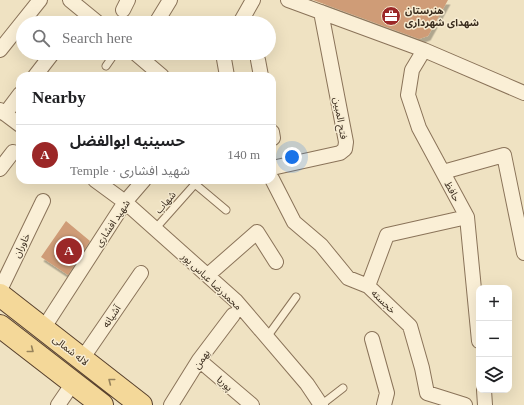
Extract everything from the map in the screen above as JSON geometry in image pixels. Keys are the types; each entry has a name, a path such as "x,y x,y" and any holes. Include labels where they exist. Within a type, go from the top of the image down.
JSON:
{"main road":[{"name":"لاله شمالی","path":"0,296 141,405"},
{"path":"0,326 102,405"}],"street":[{"path":"27,16 40,0"},
{"path":"70,0 89,16"},
{"path":"160,16 170,0"},
{"path":"244,16 252,0"},
{"path":"288,0 424,50 524,93"},
{"name":"فتح المبین","path":"276,167 340,153 345,150 346,142 321,12"},
{"path":"0,50 16,30"},
{"name":"حافظ","path":"424,50 412,70 408,95 419,128 467,217 477,321"},
{"path":"38,72 47,60"},
{"path":"144,60 157,72"},
{"path":"224,60 226,72"},
{"path":"258,60 260,72"},
{"path":"16,98 2,112 16,122"},
{"path":"0,169 13,152"},
{"path":"443,172 504,155 524,253"},
{"name":"محمدرضا عباس پور","path":"100,184 125,202 236,301 307,384 321,405"},
{"name":"شهید افشاری","path":"44,329 125,202 141,184"},
{"name":"خجسته","path":"275,184 294,222 321,244 348,278 368,286 410,326 422,368 427,393 465,405"},
{"name":"خاوران","path":"0,290 43,201"},
{"path":"368,286 387,235 467,217"},
{"path":"208,276 257,232 276,262"},
{"name":"آشیانه","path":"82,359 141,273"},
{"name":"بهمن","path":"171,405 199,360 233,315"},
{"path":"372,339 387,393 384,405"},
{"name":"پوریا","path":"199,360 252,405"},
{"path":"58,405 73,383"},
{"path":"484,393 485,405"}],"lane":[{"path":"106,66 110,60"},
{"name":"شهاب","path":"155,229 194,184 226,210"},
{"path":"267,336 296,297"},
{"path":"321,405 343,388"}],"building":[{"name":"هنرستان شهدای شهرداری","path":"313,0 448,0 428,36 419,39"},
{"path":"66,221 90,241 68,275 41,257"}],"place":[{"name":"هنرستان شهدای شهرداری","path":"391,16"},
{"name":"حسینیه ابوالفضل","path":"69,251"}]}
